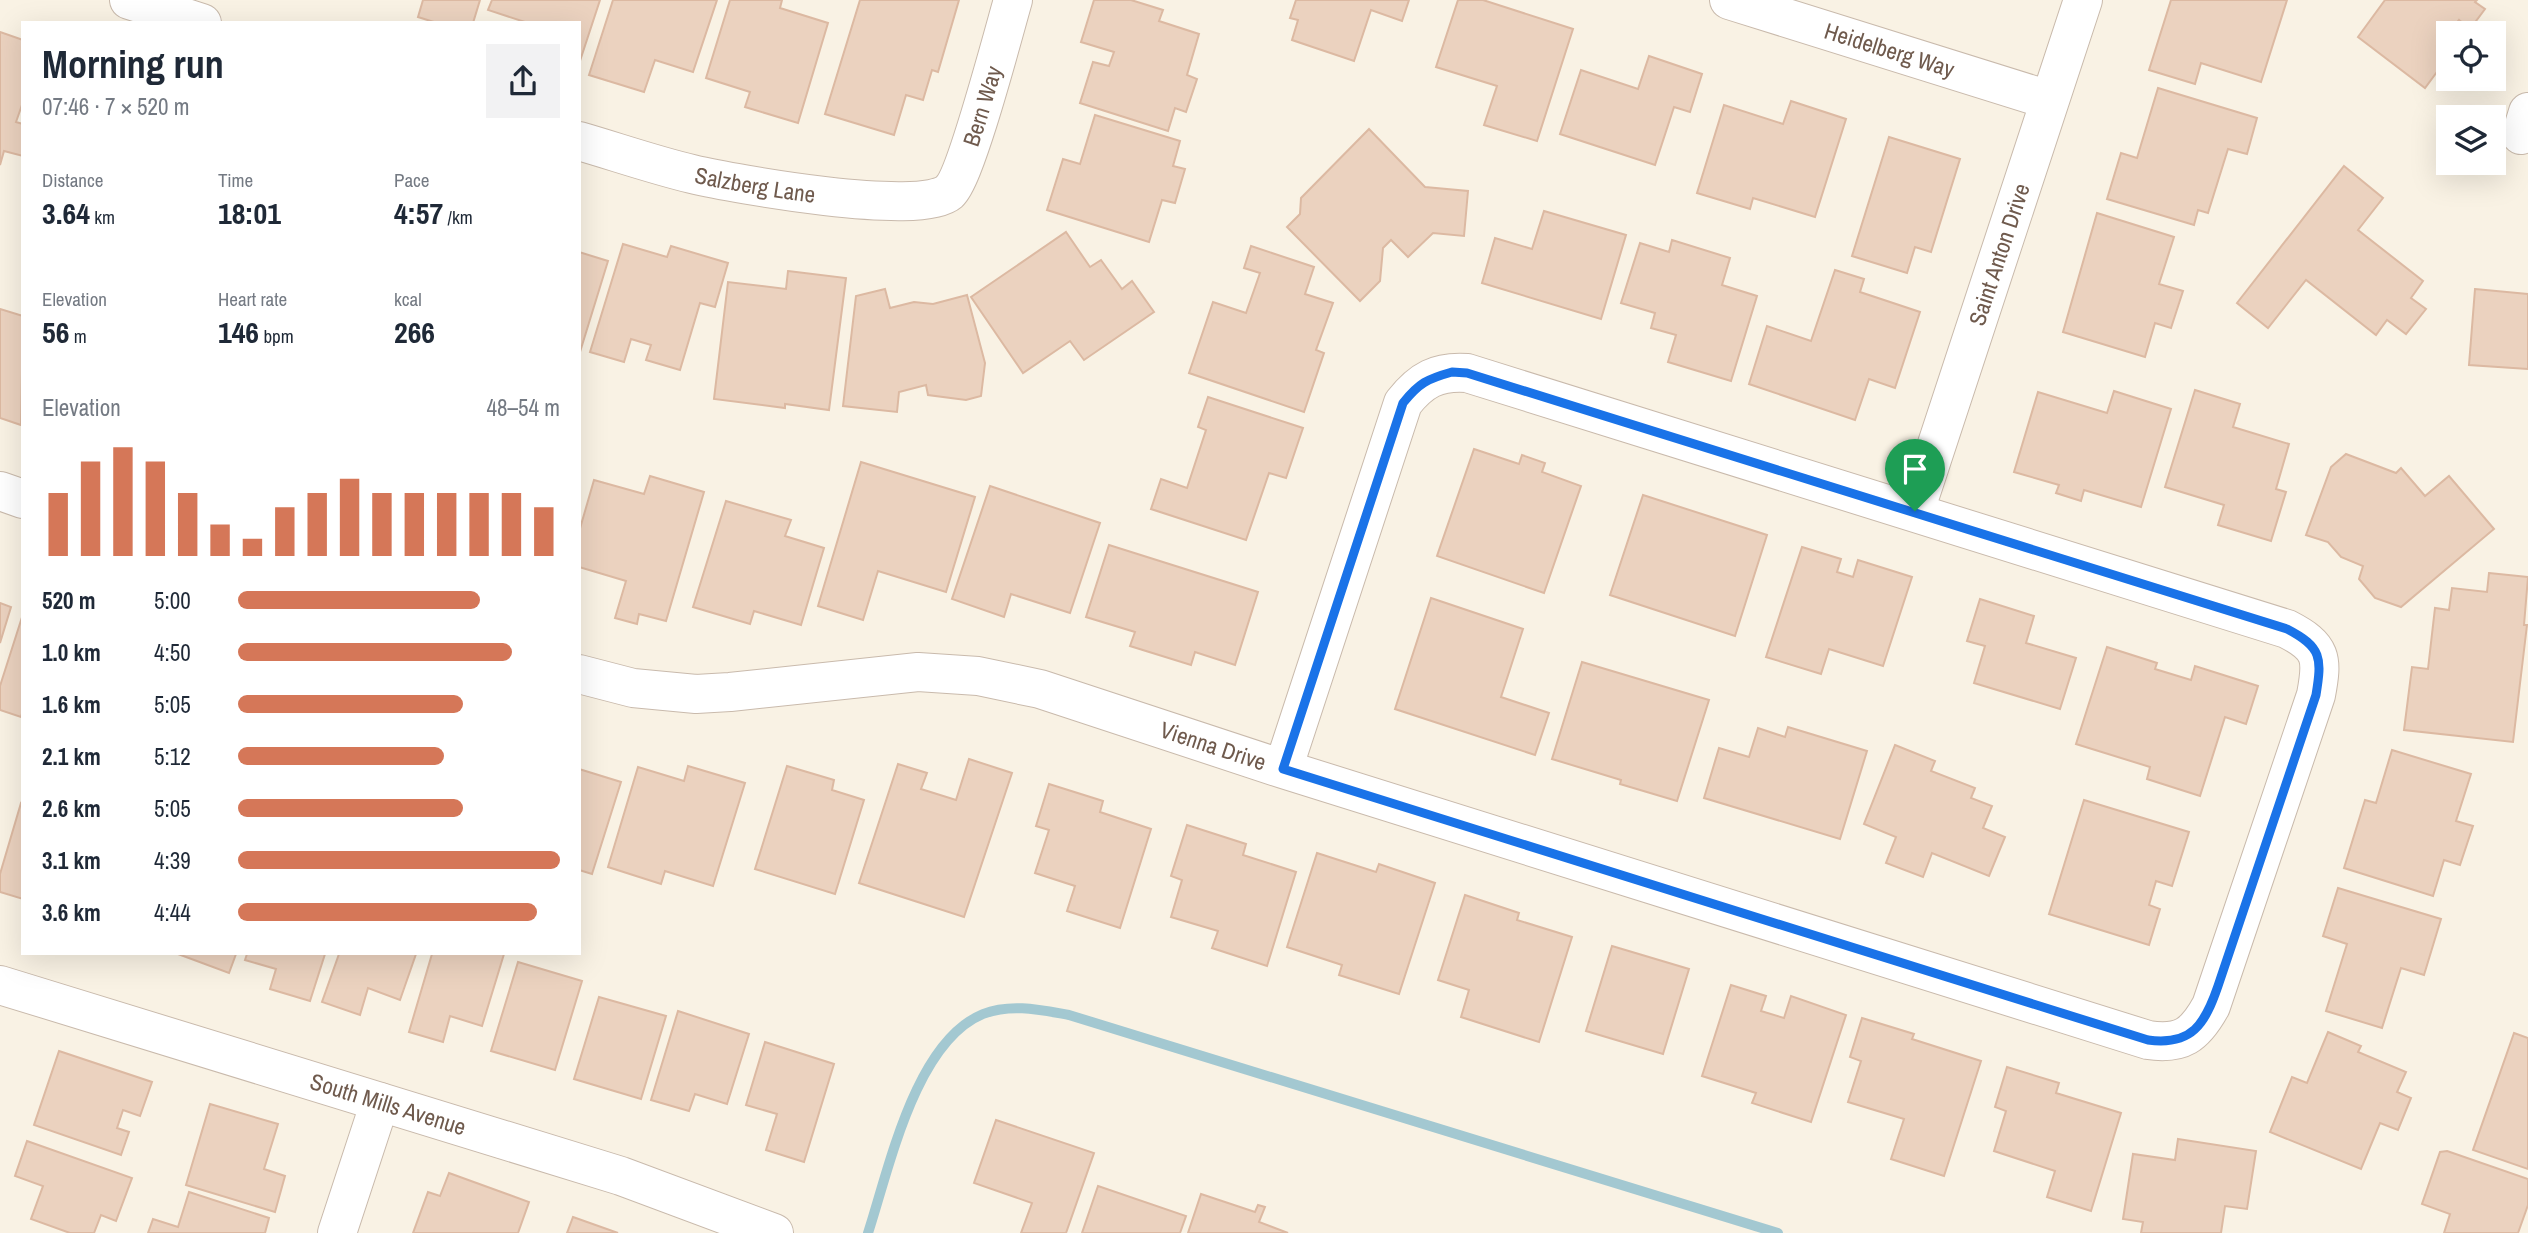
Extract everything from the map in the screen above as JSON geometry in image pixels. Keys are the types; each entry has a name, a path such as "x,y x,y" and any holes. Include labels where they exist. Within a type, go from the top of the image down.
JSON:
{"street":[{"path":"129,0 196,21"},
{"name":"Bern Way","path":"935,200 950,191 964,162 1013,0"},
{"name":"Heidelberg Way","path":"1729,0 2049,100"},
{"name":"Saint Anton Drive","path":"1915,511 2083,0"},
{"name":"Salzberg Lane","path":"581,142 658,165 725,181 868,201 899,203 935,200"},
{"path":"1283,769 1403,403 1416,387 1429,378 1452,372 1467,373 1915,511"},
{"path":"0,491 21,498"},
{"name":"Vienna Drive","path":"581,675 633,688 696,694 918,673 978,676 1040,689 1283,769 2148,1040 2176,1041 2190,1035 2211,1006 2316,695 2320,661 2315,648 2305,638 2287,629 1915,511"},
{"name":"South Mills Avenue","path":"1,989 621,1176 765,1231"},
{"path":"337,1233 380,1102"}],"building":[{"path":"423,0 480,0 474,21 431,21 418,17"},
{"path":"492,0 600,0 581,58 581,21 522,21 488,10"},
{"path":"613,0 717,0 693,72 655,60 644,92 589,75"},
{"path":"730,0 782,0 780,8 828,23 798,123 745,107 750,92 706,78"},
{"path":"860,0 959,0 938,72 932,70 923,100 906,95 894,135 825,114"},
{"path":"1094,0 1131,0 1163,10 1159,21 1199,34 1187,75 1197,79 1186,112 1175,108 1168,131 1080,103 1093,62 1109,66 1114,52 1081,42"},
{"path":"1296,0 1409,0 1402,21 1371,10 1354,61 1292,40 1298,20 1290,18"},
{"path":"1458,0 1483,0 1573,29 1537,141 1484,125 1497,86 1436,67"},
{"path":"2171,0 2287,0 2261,82 2201,63 2195,84 2149,70"},
{"path":"2385,0 2477,0 2475,2 2485,9 2476,21 2436,21 2436,73 2425,88 2358,37"},
{"path":"0,32 21,39 21,108 16,122 21,123 21,155 4,151 0,165"},
{"path":"1649,56 1702,74 1690,112 1674,107 1655,165 1560,134 1581,70 1638,89"},
{"path":"2158,88 2257,118 2247,154 2228,149 2208,213 2198,210 2194,225 2107,199 2121,153 2137,158"},
{"path":"1791,101 1846,119 1815,217 1753,198 1750,209 1697,193 1724,105 1783,124"},
{"path":"1095,115 1180,141 1173,166 1185,169 1175,203 1162,200 1149,242 1047,210 1063,159 1080,164"},
{"path":"1369,129 1425,187 1468,191 1464,236 1433,233 1408,257 1391,240 1383,248 1380,281 1360,301 1287,227 1300,214 1301,198"},
{"path":"1889,137 1960,159 1931,252 1915,247 1907,273 1852,256"},
{"path":"2344,166 2383,198 2358,230 2423,281 2411,298 2426,309 2406,334 2387,320 2376,335 2306,280 2268,328 2237,303"},
{"path":"1544,211 1626,235 1601,319 1482,283 1495,238 1532,249"},
{"path":"2097,213 2174,237 2159,284 2183,291 2171,328 2155,323 2145,357 2063,332"},
{"path":"1066,232 1090,267 1101,260 1122,289 1132,281 1154,312 1084,360 1070,341 1023,373 971,297"},
{"path":"1672,240 1730,258 1722,285 1757,296 1731,381 1668,362 1676,335 1651,328 1655,313 1621,303 1640,243 1669,252"},
{"path":"623,244 667,257 671,246 728,263 715,307 700,303 680,370 646,360 651,345 631,339 624,362 590,352"},
{"path":"1251,246 1314,267 1305,294 1333,303 1316,350 1324,353 1304,412 1189,373 1213,302 1246,313 1260,273 1244,268"},
{"path":"581,253 608,261 581,349"},
{"path":"1835,270 1864,279 1860,292 1920,312 1895,388 1869,379 1855,420 1749,384 1767,326 1811,341"},
{"path":"788,271 846,278 829,410 785,404 785,408 714,399 728,282 786,289"},
{"path":"885,289 890,308 914,302 933,304 967,295 985,363 981,396 966,400 928,395 926,385 899,392 897,412 843,406 856,296"},
{"path":"2475,289 2528,294 2528,369 2469,365"},
{"path":"0,309 21,315 21,425 0,418"},
{"path":"2195,390 2240,404 2233,427 2289,444 2276,489 2286,492 2271,541 2218,525 2224,505 2165,487"},
{"path":"2114,391 2171,409 2141,507 2084,490 2081,501 2056,493 2059,485 2014,472 2038,392 2107,413"},
{"path":"1208,397 1303,428 1286,478 1269,473 1246,540 1151,509 1161,479 1187,488 1206,430 1198,427"},
{"path":"1474,449 1519,464 1522,455 1545,463 1542,472 1581,486 1544,593 1437,556"},
{"path":"2346,454 2396,473 2401,468 2425,496 2449,476 2494,529 2401,607 2375,598 2359,579 2363,566 2341,557 2328,542 2306,535 2331,467"},
{"path":"861,462 975,497 946,592 878,571 863,620 818,606"},
{"path":"650,476 704,492 666,621 639,614 637,624 615,618 626,581 581,568 581,525 594,480 644,494"},
{"path":"990,486 1100,523 1070,613 1011,594 1004,617 952,599"},
{"path":"1643,495 1767,535 1735,636 1610,595"},
{"path":"726,501 791,520 785,536 824,548 801,625 754,611 750,624 693,607"},
{"path":"1109,545 1258,592 1235,665 1195,652 1191,665 1130,646 1135,632 1086,617"},
{"path":"1802,547 1841,559 1837,572 1853,577 1858,560 1912,577 1883,666 1829,649 1821,674 1766,657"},
{"path":"2489,573 2528,577 2524,625 2527,625 2513,742 2404,730 2412,667 2428,669 2435,608 2449,610 2452,588 2487,592"},
{"path":"1431,598 1523,629 1501,697 1549,713 1535,755 1395,709"},
{"path":"1980,599 2034,616 2026,643 2076,658 2060,709 1974,683 1985,646 1967,641"},
{"path":"0,603 11,607 0,643"},
{"path":"21,620 21,717 0,710 0,686"},
{"path":"2107,647 2157,663 2155,669 2191,680 2195,666 2258,686 2246,724 2225,717 2200,796 2147,779 2150,767 2076,744"},
{"path":"1582,662 1709,700 1677,801 1552,759"},
{"path":"1788,727 1867,751 1840,839 1704,798 1719,748 1749,757 1758,728 1785,737"},
{"path":"1895,745 1935,761 1931,771 1975,788 1971,798 1992,806 1983,828 2005,837 1989,876 1932,853 1923,877 1886,863 1896,837 1864,824"},
{"path":"2392,750 2471,774 2456,821 2473,826 2460,865 2444,860 2433,896 2344,868 2365,800 2376,803"},
{"path":"969,759 1012,773 964,917 859,883 898,764 927,773 921,789 956,800"},
{"path":"688,766 745,783 713,886 665,871 661,884 608,867 638,767 684,781"},
{"path":"787,766 834,780 832,790 864,800 835,894 755,869"},
{"path":"581,770 621,782 592,874 581,871"},
{"path":"1049,784 1103,801 1100,812 1151,829 1120,928 1067,911 1075,886 1035,873 1049,830 1036,826"},
{"path":"2084,800 2189,832 2172,886 2156,881 2149,905 2160,909 2149,945 2049,914"},
{"path":"21,803 21,898 0,892 0,874"},
{"path":"1187,825 1246,844 1243,855 1296,872 1267,966 1212,948 1218,931 1171,917 1182,880 1171,876"},
{"path":"1317,853 1376,872 1379,864 1435,883 1399,994 1339,975 1342,965 1287,947"},
{"path":"2338,888 2441,919 2424,975 2401,968 2382,1028 2326,1011 2347,944 2323,936"},
{"path":"1465,895 1519,913 1517,920 1572,937 1539,1042 1461,1017 1469,990 1438,980"},
{"path":"1612,946 1689,969 1663,1054 1586,1031"},
{"path":"181,955 236,955 229,973"},
{"path":"247,955 325,955 310,1001 270,989 276,969 245,960"},
{"path":"339,955 416,955 400,1000 368,988 360,1015 322,1002"},
{"path":"432,955 504,955 482,1026 450,1016 443,1042 409,1032"},
{"path":"518,962 582,981 555,1070 491,1051"},
{"path":"1731,985 1766,996 1761,1011 1784,1018 1791,996 1846,1015 1811,1122 1752,1103 1756,1093 1702,1076"},
{"path":"599,997 666,1016 641,1099 574,1079"},
{"path":"678,1011 749,1034 727,1104 695,1094 689,1111 651,1100"},
{"path":"1862,1018 1914,1034 1912,1039 1981,1061 1944,1176 1891,1159 1904,1119 1848,1102 1861,1061 1850,1057"},
{"path":"2328,1032 2361,1046 2358,1052 2406,1072 2397,1092 2411,1098 2398,1130 2380,1123 2361,1169 2270,1132 2292,1077 2307,1083"},
{"path":"2514,1033 2528,1038 2528,1169 2473,1150"},
{"path":"765,1042 834,1064 804,1162 766,1150 777,1114 746,1105"},
{"path":"59,1051 152,1082 140,1116 123,1110 117,1128 129,1132 121,1155 34,1125"},
{"path":"2007,1067 2059,1083 2056,1093 2121,1113 2091,1211 2047,1197 2055,1171 1994,1151 2006,1111 1995,1107"},
{"path":"210,1104 278,1124 264,1169 285,1176 275,1212 186,1185"},
{"path":"996,1120 1094,1153 1066,1233 1021,1233 1032,1203 974,1183"},
{"path":"2178,1139 2256,1151 2247,1209 2225,1206 2221,1233 2141,1233 2143,1222 2123,1219 2133,1154 2175,1160"},
{"path":"27,1141 132,1178 116,1221 101,1215 94,1233 70,1233 31,1219 43,1186 15,1176"},
{"path":"2447,1151 2528,1179 2528,1205 2518,1233 2444,1233 2450,1214 2422,1204 2440,1152"},
{"path":"449,1173 529,1202 518,1233 413,1233 428,1192 440,1196"},
{"path":"1098,1186 1186,1216 1180,1233 1082,1233"},
{"path":"189,1192 269,1218 265,1233 148,1233 153,1219 178,1227"},
{"path":"1201,1194 1255,1212 1258,1205 1265,1207 1259,1222 1288,1233 1188,1233"},
{"path":"573,1217 618,1233 567,1233"}],"waterway":[{"path":"868,1233 908,1110 939,1051 959,1029 983,1014 1015,1008 1069,1015 1778,1233"}],"route":[{"path":"1452,372 1467,373 1915,511 2287,629 2305,638 2315,648 2320,661 2316,695 2211,1006 2190,1035 2176,1041 2148,1040 1283,769 1403,403 1416,387 1429,378 1452,372"}]}
